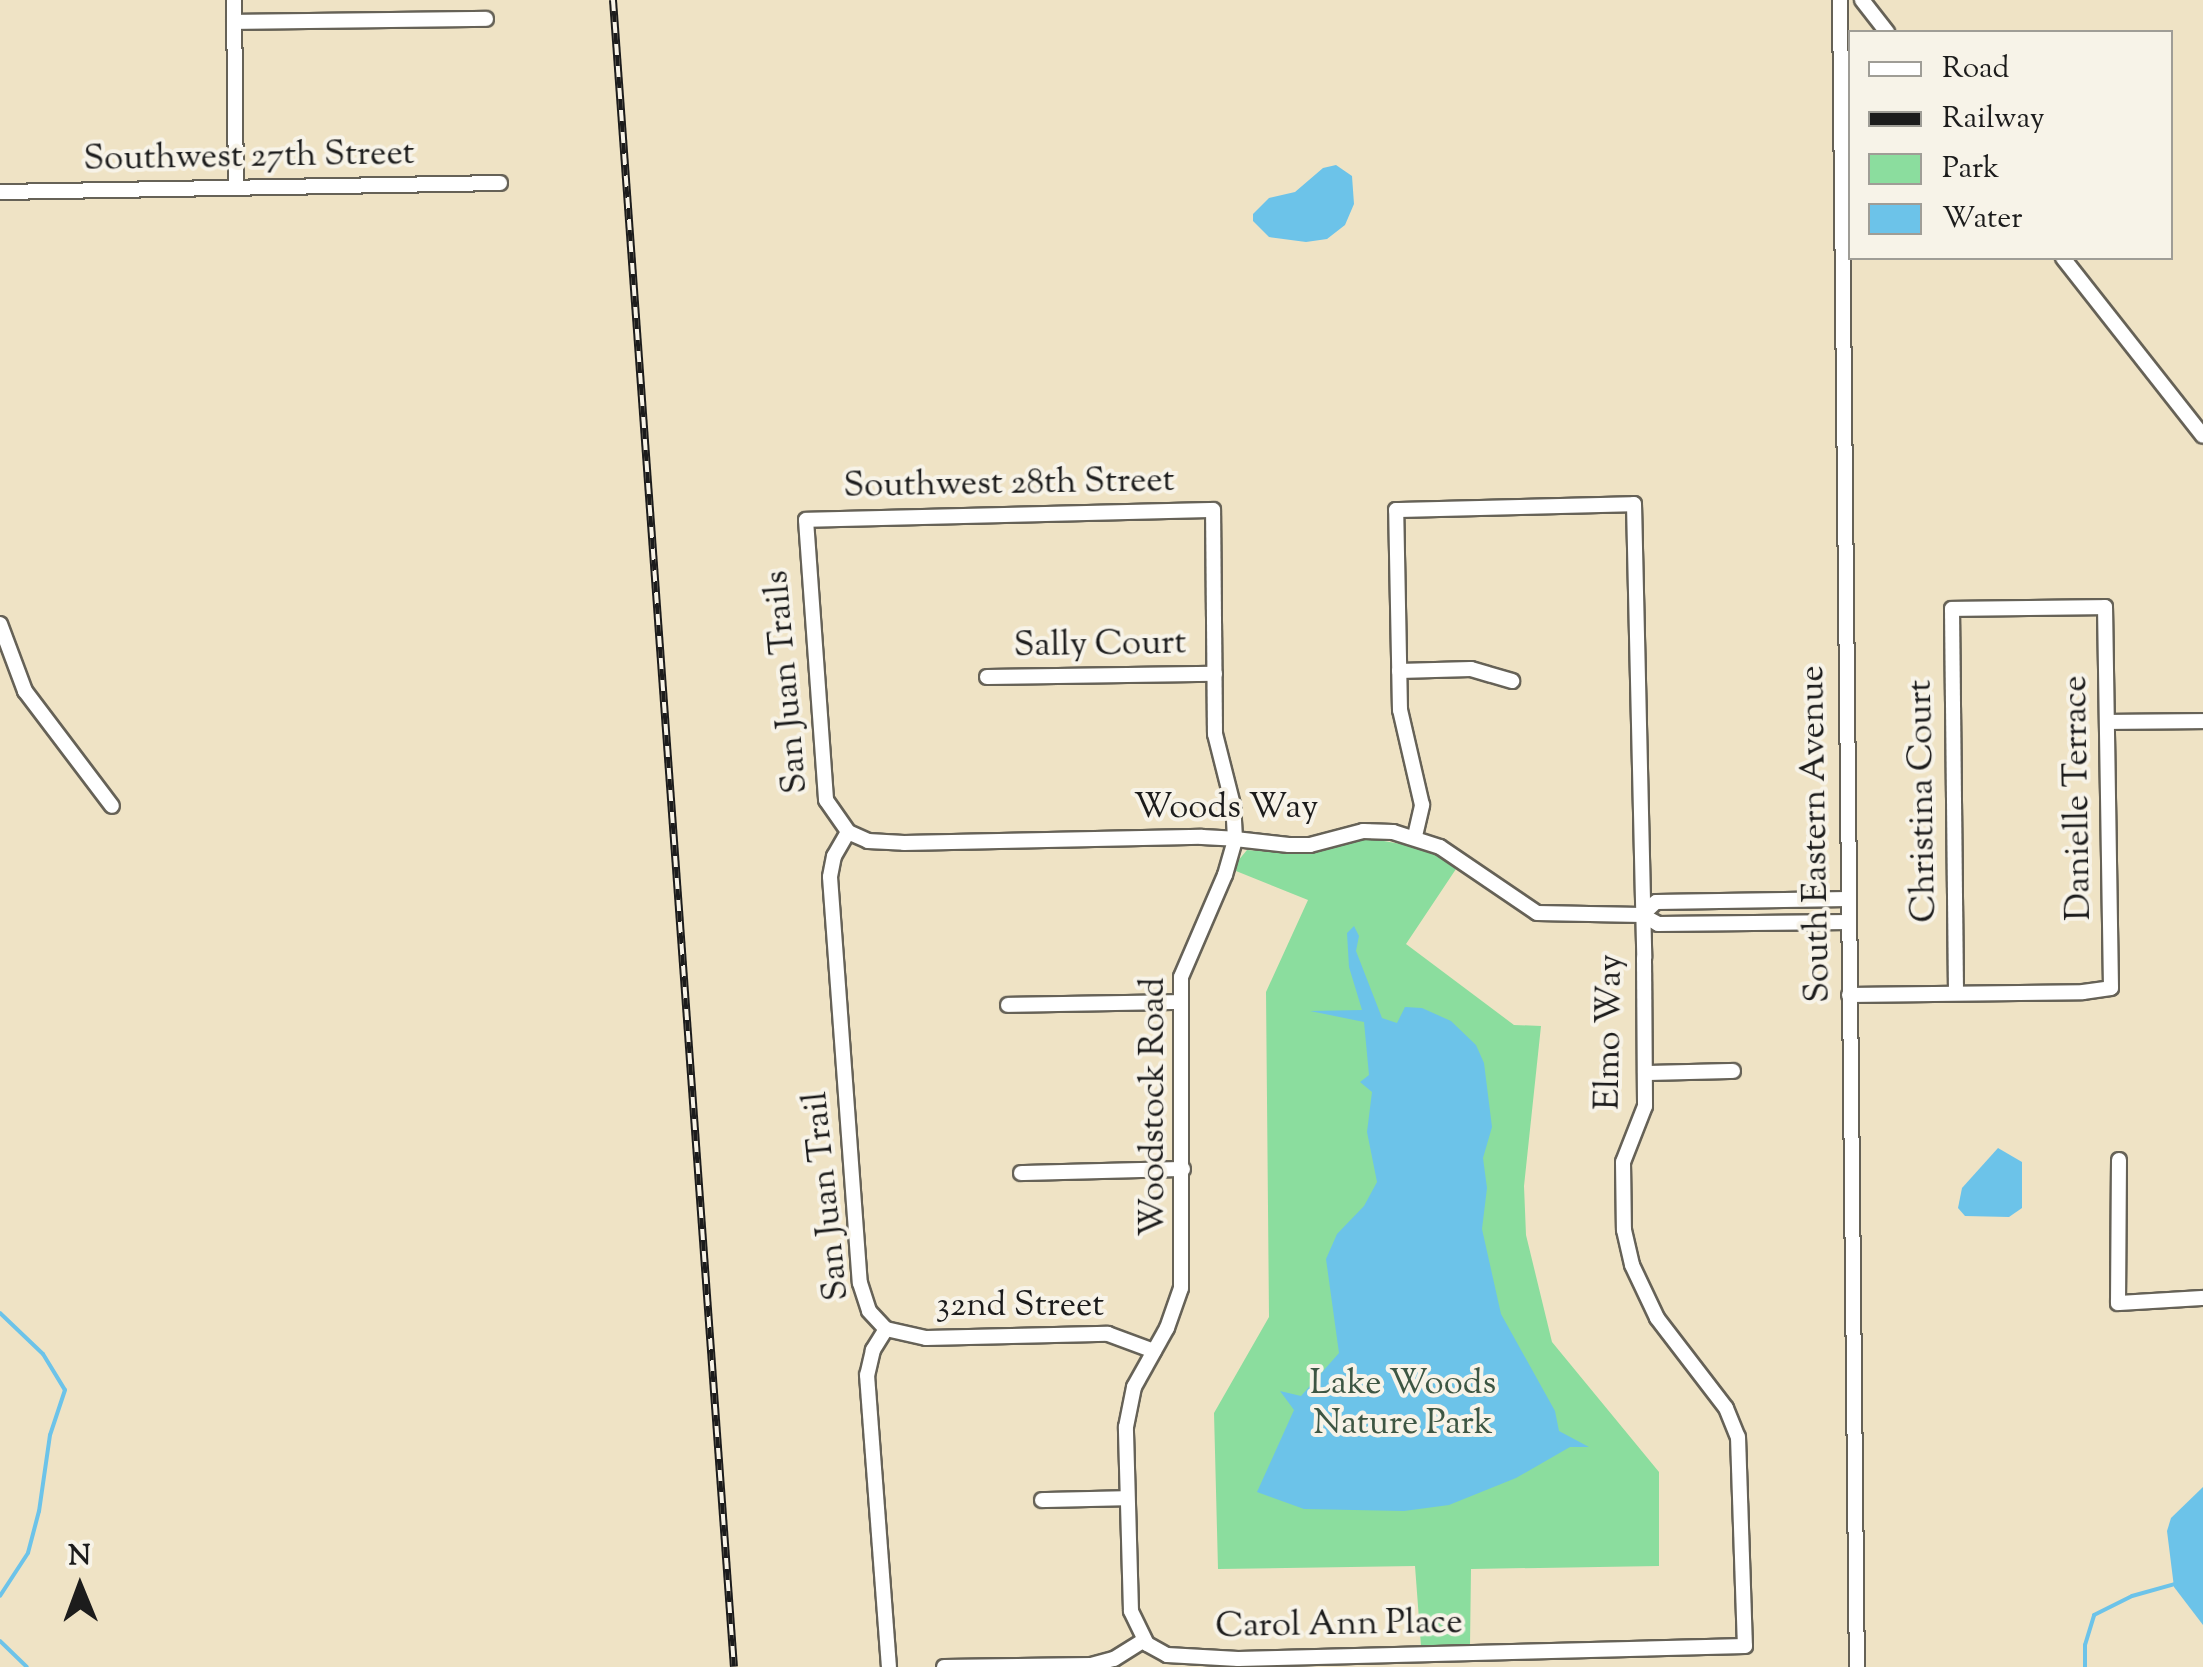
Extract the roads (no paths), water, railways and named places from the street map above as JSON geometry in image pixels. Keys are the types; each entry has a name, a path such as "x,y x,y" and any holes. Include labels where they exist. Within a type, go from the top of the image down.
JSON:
{"street":[{"path":"234,0 236,188"},
{"name":"South Eastern Avenue","path":"1840,0 1858,1667"},
{"path":"1862,0 1885,30"},
{"path":"234,22 486,19"},
{"name":"Southwest 27th Street","path":"0,192 500,183"},
{"path":"2065,260 2203,436"},
{"name":"Elmo Way","path":"1399,671 1396,510 1634,504 1645,1073 1644,1118 1626,1154 1621,1180 1625,1242 1658,1318 1726,1408 1738,1437 1746,1646"},
{"name":"Southwest 28th Street","path":"806,520 1213,510"},
{"name":"Woodstock Road","path":"1144,1640 1134,1624 1128,1592 1127,1412 1182,1288 1183,966 1225,874 1235,839 1233,805 1216,734 1213,510"},
{"name":"San Juan Trails","path":"806,520 826,800 848,832"},
{"name":"Christina Court","path":"1956,993 1952,609 2106,607"},
{"name":"Danielle Terrace","path":"1956,993 2111,988 2106,607"},
{"path":"0,624 25,691 112,806"},
{"path":"1415,836 1422,806 1400,710 1399,671 1471,669 1512,682"},
{"name":"Sally Court","path":"987,678 1214,674"},
{"path":"2109,722 2203,721"},
{"name":"Woods Way","path":"848,832 868,841 904,844 1235,839 1310,845 1363,831 1415,836 1440,848 1537,912 1642,915 1658,924 1848,922"},
{"name":"San Juan Trail","path":"848,832 834,856 830,878 864,1299 886,1329 873,1350 867,1375 889,1667"},
{"name":"Woods Way","path":"1642,915 1656,902 1848,899"},
{"path":"1849,995 1956,993"},
{"path":"1008,1005 1180,1002"},
{"path":"1645,1073 1732,1071"},
{"path":"2119,1160 2118,1303 2203,1298"},
{"path":"1021,1172 1183,1169"},
{"name":"32nd Street","path":"886,1329 926,1338 1108,1334 1154,1351"},
{"path":"1042,1500 1127,1498"},
{"path":"944,1667 1091,1664 1114,1659 1144,1640"},
{"name":"Carol Ann Place","path":"1144,1640 1156,1651 1188,1658 1440,1661 1746,1646"}],"water":[{"path":"1336,165 1352,176 1354,204 1345,225 1327,239 1306,242 1269,237 1253,221 1253,214 1269,198 1295,192 1323,168"},
{"path":"1354,926 1359,936 1356,951 1382,1018 1397,1023 1405,1007 1422,1008 1451,1021 1476,1045 1484,1063 1492,1127 1483,1158 1487,1188 1482,1229 1501,1314 1555,1411 1559,1431 1589,1447 1570,1447 1516,1478 1449,1505 1404,1511 1304,1509 1257,1492 1294,1410 1280,1391 1301,1396 1339,1353 1326,1259 1337,1234 1364,1206 1377,1182 1367,1132 1372,1092 1360,1082 1369,1075 1364,1022 1310,1011 1362,1010 1349,967 1347,933"},
{"path":"1998,1148 2022,1162 2022,1208 2009,1217 1965,1216 1958,1208 1962,1188"},
{"path":"2203,1487 2203,1625 2174,1587 2167,1531 2171,1518"}],"waterway":[{"path":"0,1313 43,1354 65,1390 50,1435 39,1511 28,1553 0,1596"},
{"path":"2085,1667 2085,1645 2094,1615 2132,1596 2175,1584"},
{"path":"0,1641 27,1667"}],"railway":[{"path":"613,0 734,1667"}],"park label":[{"name":"Lake Woods Nature Park","path":"1403,1405"}]}
